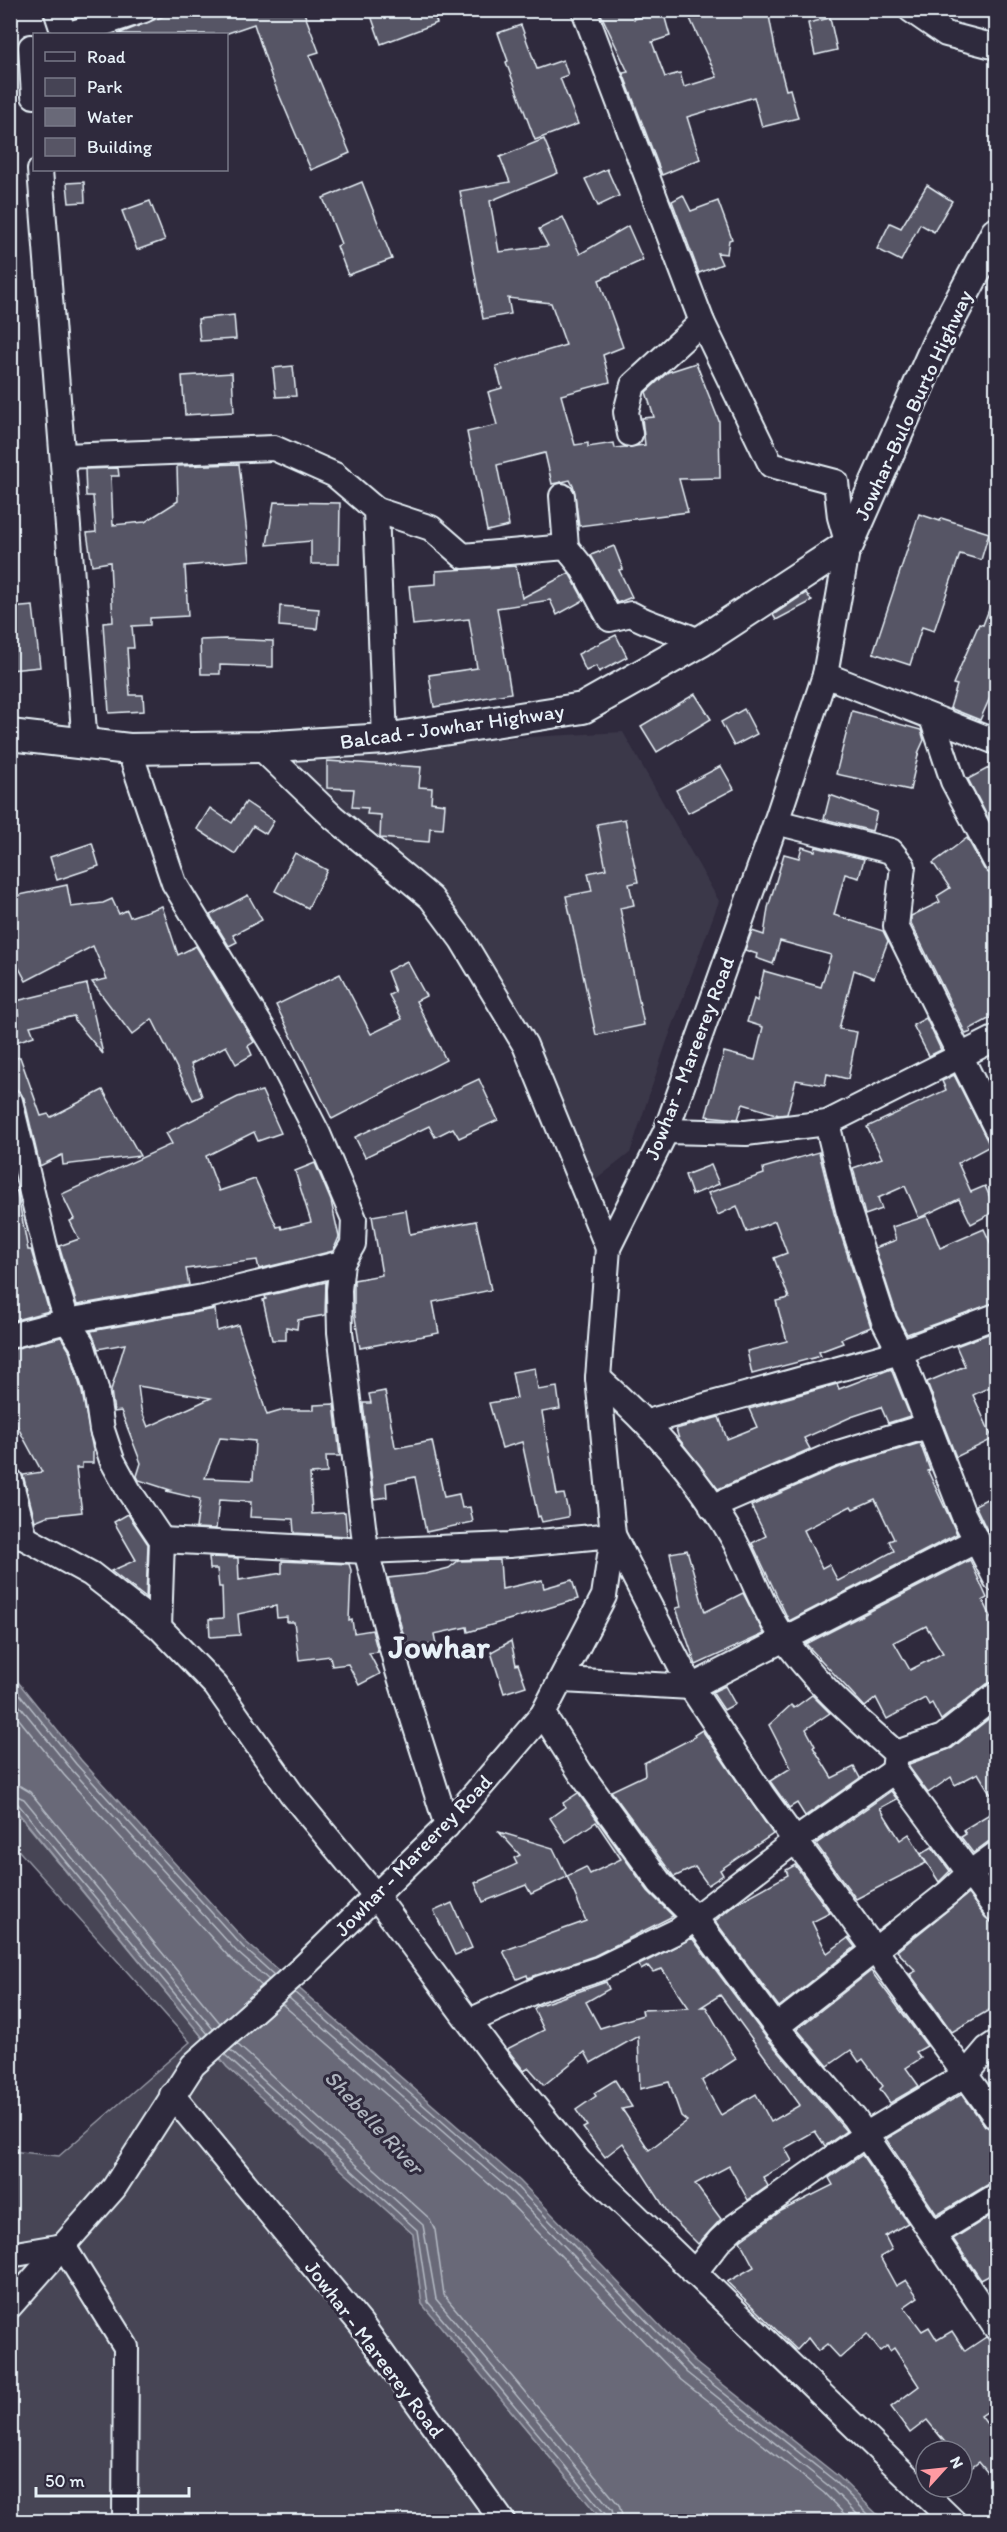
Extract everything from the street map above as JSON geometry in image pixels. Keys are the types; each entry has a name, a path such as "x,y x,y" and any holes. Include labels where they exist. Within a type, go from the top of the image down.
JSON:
{"main road":[{"name":"Jowhar-Bulo Burto Highway","path":"848,545 937,344 996,233"},
{"name":"Balcad - Jowhar Highway","path":"10,735 129,749 260,747 385,739 583,708 700,642 848,545"}],"street":[{"path":"56,10 64,33"},
{"path":"584,10 702,322 771,465 836,482 840,518 848,545"},
{"path":"911,10 946,34 996,47"},
{"path":"73,33 133,12"},
{"path":"25,48 33,91"},
{"path":"40,171 85,744"},
{"path":"630,434 626,412 633,385 702,322"},
{"path":"63,456 274,448 335,476 376,510 431,528 463,556 566,547"},
{"path":"562,496 566,547 582,567 610,619 632,614 650,625 678,630 700,642"},
{"path":"376,510 385,739"},
{"name":"Jowhar - Mareerey Road","path":"503,2522 361,2324 172,2095 194,2065 302,1968 447,1826 543,1714 563,1680 604,1596 614,1535 598,1378 608,1248 666,1131 776,822 825,675 848,545"},
{"path":"825,675 996,742"},
{"path":"932,718 953,782 996,862"},
{"path":"260,747 333,817 430,898 462,940 525,1046 608,1248"},
{"path":"129,749 174,883 272,1044 318,1134 354,1219 353,1244 342,1263 339,1290 340,1332 366,1551 398,1671 447,1826"},
{"path":"776,822 891,851 897,857 903,866 896,926 996,1128"},
{"path":"666,1131 746,1133 827,1122 960,1058 996,1038"},
{"path":"10,1101 42,1238 68,1321 82,1344 96,1389 102,1430 112,1460 129,1491 162,1540 159,1626"},
{"path":"827,1122 848,1209 872,1286 963,1514 996,1579"},
{"path":"10,1336 68,1321 203,1296 342,1263"},
{"path":"647,1422 900,1352 996,1316"},
{"path":"598,1378 647,1422 671,1448 732,1536 771,1616 784,1637 833,1700 895,1762 996,1909"},
{"path":"712,1508 832,1455 927,1426"},
{"path":"10,1480 18,1536 91,1574 159,1626 216,1686 291,1792 375,1894 504,2069 580,2162 954,2522"},
{"path":"162,1540 366,1551 509,1545 614,1535 691,1687 796,1840 996,2117"},
{"path":"563,1680 691,1687 784,1637 977,1540"},
{"path":"470,2021 541,1988 598,1969 679,1930 895,1762 943,1737 996,1695"},
{"path":"543,1714 580,1772 660,1883 695,1918 776,2027 824,2080 865,2135 934,2234 988,2302 996,2328"},
{"path":"776,2027 996,1854"},
{"path":"694,2273 720,2240 734,2227 865,2135 965,2075 987,2049 996,2043"},
{"path":"10,2306 114,2188 172,2095"},
{"path":"934,2234 996,2196"},
{"path":"10,2254 63,2246"},
{"path":"63,2246 126,2348 125,2522"}],"shaded area":[{"path":"623,732 719,901 666,1044 630,1153 593,1182 538,1042 449,901 309,784 295,758 451,741"}],"green space":[{"path":"10,1804 227,2067 413,2234 422,2304 603,2521 11,2521 11,2151 59,2156 190,2042 11,1842"}],"water":[{"name":"Shebelle River","path":"10,1672 81,1760 247,1943 520,2181 696,2363 839,2477 884,2521 603,2521 422,2304 413,2234 227,2067 11,1804"}],"building":[{"path":"179,10 303,10 319,52 309,55 350,153 311,170 272,78 254,24 228,33 121,33"},
{"path":"369,10 432,10 437,23 381,44"},
{"path":"599,10 632,10 634,19 663,11 670,36 652,42 665,77 680,73 684,87 717,77 686,10 768,10 786,90 790,89 798,118 762,127 754,97 687,117 700,159 662,175 623,73 628,72"},
{"path":"830,18 837,50 815,55 808,23"},
{"path":"521,25 537,69 563,60 568,75 560,78 578,124 535,140 506,62 508,61 498,33"},
{"path":"544,139 558,173 490,201 499,252 548,246 539,229 563,217 580,254 628,226 643,260 599,280 623,347 603,355 610,382 561,395 575,445 588,443 588,447 614,443 615,448 645,445 642,418 654,417 646,392 668,372 696,363 719,421 720,478 679,479 688,512 579,526 574,488 570,480 552,484 545,453 497,465 509,526 487,531 467,432 497,425 488,392 502,388 496,366 566,345 551,303 508,298 511,314 483,319 460,191 510,182 500,157"},
{"path":"607,169 619,196 598,206 585,179"},
{"path":"84,182 85,202 69,203 67,183"},
{"path":"362,182 392,259 348,275 337,246 341,244 323,198"},
{"path":"927,185 952,201 934,232 920,224 901,261 877,249 890,223 901,228"},
{"path":"683,195 691,211 718,201 732,239 729,240 727,254 717,253 722,264 699,273 672,201"},
{"path":"150,201 165,240 137,250 122,211"},
{"path":"234,315 236,339 200,341 198,319"},
{"path":"293,366 296,396 276,397 273,368"},
{"path":"232,373 234,412 185,415 182,376"},
{"path":"239,464 250,560 185,566 188,616 150,618 150,625 132,626 134,648 127,648 130,695 143,695 144,711 109,713 103,623 113,622 110,562 92,565 87,533 96,532 93,496 86,496 85,469 118,468 119,476 111,476 113,525 145,522 178,501 177,466"},
{"path":"274,502 340,503 339,564 311,564 311,541 267,545"},
{"path":"919,514 940,521 941,518 989,533 981,560 960,554 934,631 922,627 910,665 873,653"},
{"path":"614,546 623,569 619,570 632,597 617,603 591,555"},
{"path":"516,566 522,598 569,573 584,600 557,615 550,600 497,608 511,693 434,707 429,675 477,668 469,619 413,625 409,586 436,584 436,571"},
{"path":"806,593 812,601 776,620 773,615"},
{"path":"995,594 996,684 980,720 950,708 957,685 953,684 979,624 983,625"},
{"path":"33,606 40,667 10,670 10,608"},
{"path":"280,606 319,609 317,629 279,626"},
{"path":"616,635 627,657 599,672 596,666 586,671 578,654"},
{"path":"200,640 273,641 273,667 220,665 220,674 201,674"},
{"path":"695,694 711,719 657,752 641,726"},
{"path":"744,709 757,734 734,746 721,722"},
{"path":"852,711 921,730 924,740 919,751 910,790 836,774"},
{"path":"327,761 421,767 419,787 432,788 431,802 445,804 443,829 430,828 429,842 380,838 381,815 367,814 368,808 352,807 354,789 327,788"},
{"path":"996,764 996,833 968,779"},
{"path":"721,766 734,789 688,813 676,790"},
{"path":"830,795 877,812 872,831 824,819"},
{"path":"246,802 274,821 266,834 253,826 235,854 197,829 210,808 232,823"},
{"path":"625,819 638,882 629,884 634,905 620,908 644,1025 596,1035 566,896 592,891 588,873 606,869 597,824"},
{"path":"967,838 984,869 996,876 996,1015 970,1029 971,1032 966,1034 911,923 911,916 940,902 937,896 950,888 933,863"},
{"path":"92,843 99,866 57,880 50,857"},
{"path":"802,847 815,851 816,847 864,859 859,878 845,874 834,915 883,931 888,941 874,978 854,970 839,1029 857,1032 848,1079 827,1074 825,1085 796,1080 787,1114 779,1115 743,1104 738,1119 706,1116 724,1052 755,1060 763,1027 747,1022 754,999 757,1001 764,971 821,987 831,955 780,941 773,964 756,958 757,954 745,950 752,931 764,935 768,908 784,854 799,858"},
{"path":"295,853 327,870 308,908 275,891"},
{"path":"67,885 71,907 103,903 112,899 119,914 127,910 130,917 162,906 178,955 196,946 254,1042 248,1046 252,1055 236,1064 226,1046 191,1064 202,1096 193,1100 152,1019 132,1035 92,982 107,979 93,946 26,981 10,951 10,897"},
{"path":"248,895 262,920 233,935 237,942 229,946 210,915"},
{"path":"407,961 426,996 416,1001 446,1060 332,1119 276,1005 340,974 371,1034 402,1019 389,995 395,992 387,971"},
{"path":"87,984 103,1054 75,1021 74,1016 30,1026 34,1036 10,1044 10,1018 19,1015 12,1002"},
{"path":"926,1018 941,1050 929,1056 913,1025"},
{"path":"20,1057 41,1116 48,1114 51,1117 103,1090 140,1156 63,1165 62,1155 40,1166 24,1098 16,1089 10,1064 10,1060"},
{"path":"954,1075 990,1146 958,1163 971,1192 985,1186 996,1211 971,1224 959,1199 919,1218 905,1186 878,1198 882,1209 865,1215 853,1168 882,1158 867,1127 946,1090 942,1081"},
{"path":"479,1079 498,1120 459,1138 453,1128 435,1137 429,1126 365,1157 355,1137"},
{"path":"262,1091 281,1133 258,1141 254,1132 206,1156 219,1191 255,1179 277,1227 281,1226 282,1229 311,1222 295,1171 315,1163 331,1201 339,1237 333,1251 259,1269 257,1260 186,1269 189,1285 77,1305 59,1246 79,1239 70,1221 74,1219 62,1194 172,1144 166,1133 238,1097"},
{"path":"819,1152 834,1213 871,1327 841,1339 843,1343 819,1352 821,1356 752,1374 747,1351 787,1341 776,1301 789,1298 774,1258 787,1253 775,1221 747,1232 737,1206 718,1215 708,1193 764,1174 763,1168"},
{"path":"711,1165 719,1184 692,1195 685,1175"},
{"path":"10,1191 17,1191 28,1250 31,1250 49,1311 12,1321"},
{"path":"406,1210 410,1234 476,1221 491,1290 433,1302 439,1333 360,1348 354,1311 354,1280 382,1275 372,1216"},
{"path":"927,1216 940,1248 984,1229 996,1255 996,1302 907,1334 897,1316 875,1248 896,1240 892,1227"},
{"path":"326,1282 325,1315 298,1320 297,1329 286,1327 286,1340 272,1340 263,1300 266,1299 265,1296"},
{"path":"215,1309 217,1331 238,1325 267,1415 284,1410 314,1410 314,1405 334,1404 340,1456 326,1456 327,1473 310,1474 312,1514 345,1512 347,1536 294,1533 293,1519 250,1517 251,1502 219,1500 216,1529 196,1528 200,1499 166,1491 170,1490 139,1480 137,1476 141,1463 121,1411 114,1412 111,1390 125,1344 98,1349 91,1331","holes":["138,1386 211,1398 148,1427 141,1409","220,1438 255,1441 253,1480 205,1478"]},
{"path":"996,1331 996,1384 973,1395 993,1439 956,1457 927,1382 965,1366 956,1346"},
{"path":"61,1337 69,1350 82,1392 93,1450 93,1463 82,1463 82,1468 76,1468 82,1512 47,1516 35,1521 23,1475 42,1472 10,1413 10,1350"},
{"path":"535,1368 538,1390 557,1387 560,1409 542,1412 557,1495 564,1494 568,1511 568,1517 542,1522 540,1516 538,1517 522,1442 502,1448 489,1403 517,1398 512,1372"},
{"path":"891,1369 910,1416 888,1423 881,1407 851,1417 804,1438 810,1449 718,1489 679,1439 676,1429 719,1417 727,1439 757,1427 749,1409 837,1384 839,1389"},
{"path":"385,1391 396,1448 432,1441 444,1497 459,1494 462,1508 470,1507 473,1522 426,1532 415,1477 386,1483 387,1497 374,1499 363,1403 371,1403 369,1394"},
{"path":"920,1443 930,1470 928,1471 957,1534 789,1621 752,1543 766,1536 751,1506 837,1468","holes":["875,1499 894,1539 889,1541 894,1551 838,1581 829,1564 822,1568 804,1530 851,1506 853,1509"]},
{"path":"996,1494 996,1549 975,1505"},
{"path":"128,1514 148,1544 146,1598 111,1571 136,1560 114,1522"},
{"path":"687,1550 705,1612 743,1593 764,1634 696,1665 676,1608 681,1607 670,1553"},
{"path":"209,1557 238,1558 239,1580 282,1573 282,1561 349,1564 351,1570 349,1621 352,1620 354,1633 372,1630 378,1652 369,1653 380,1674 359,1685 348,1664 332,1666 330,1656 299,1660 294,1622 287,1622 287,1617 277,1618 276,1606 238,1614 240,1635 210,1637 209,1619 223,1618 222,1587 219,1587 217,1569 210,1569"},
{"path":"500,1560 502,1589 542,1580 544,1588 572,1580 578,1599 468,1632 467,1627 434,1634 436,1644 407,1648 388,1578 425,1574 449,1568 458,1561"},
{"path":"970,1560 987,1598 983,1600 996,1627 996,1681 987,1684 941,1720 932,1703 929,1705 925,1698 887,1719 876,1698 865,1707 806,1644","holes":["926,1626 943,1653 910,1670 894,1642"]},
{"path":"511,1641 516,1665 518,1664 526,1686 504,1693 491,1652"},
{"path":"725,1686 735,1704 724,1710 712,1692"},
{"path":"812,1695 830,1713 806,1729 815,1746 813,1747 832,1778 854,1767 860,1778 805,1816 797,1803 789,1808 770,1781 791,1768 769,1725 791,1705 794,1708"},
{"path":"996,1713 996,1803 978,1773 955,1785 951,1777 928,1793 909,1764 952,1748"},
{"path":"702,1730 773,1834 720,1870 723,1875 708,1885 695,1867 674,1877 611,1791 645,1775 644,1763 695,1737 694,1735"},
{"path":"891,1791 897,1799 880,1808 900,1840 909,1834 926,1863 856,1899 816,1844"},
{"path":"578,1793 648,1891 673,1916 594,1956 528,1978 527,1975 517,1979 503,1951 586,1921 567,1876 586,1867 590,1874 621,1859 596,1822 566,1842 550,1818 565,1807 563,1803"},
{"path":"996,1810 996,1840 988,1842 973,1853 961,1837 966,1834 963,1830"},
{"path":"499,1832 553,1848 567,1877 531,1894 526,1885 483,1902 475,1883 517,1864 514,1858 520,1855"},
{"path":"932,1847 950,1871 939,1882 921,1854"},
{"path":"795,1865 830,1913 812,1922 827,1953 848,1938 855,1947 779,2007 715,1921 737,1903 788,1875 786,1870"},
{"path":"968,1894 985,1917 996,1926 996,2006 952,2032 910,1974 916,1971 897,1951"},
{"path":"452,1903 472,1948 455,1955 434,1911"},
{"path":"692,1938 765,2036 846,2131 825,2146 815,2131 785,2148 792,2161 763,2177 768,2186 748,2200 729,2166 695,2184 721,2219 698,2244 670,2216 623,2143 605,2157 583,2128 587,2126 576,2110 596,2096 594,2093 615,2080 632,2107 622,2109 649,2150 687,2121 681,2116 669,2082 640,2089 638,2036 591,2063 585,2052 544,2085 529,2068 524,2071 507,2049 544,2030 534,2009 537,2006 606,1982 609,1989 586,2002 600,2028 643,2015 642,2010 689,2008 662,1969 653,1972 648,1966 641,1970 639,1965","holes":["720,1995 800,2105 771,2122 756,2094 721,2115 702,2081 736,2059 706,2007 701,2007"]},
{"path":"871,1971 927,2046 916,2052 921,2058 906,2068 919,2086 890,2103 880,2089 883,2086 863,2059 859,2062 851,2050 828,2066 797,2029"},
{"path":"962,2094 985,2126 996,2131 996,2182 937,2215 886,2139"},
{"path":"862,2155 908,2223 885,2236 892,2250 880,2257 896,2286 906,2280 918,2297 904,2307 922,2331 929,2327 937,2340 952,2331 965,2351 986,2337 996,2342 996,2406 981,2416 996,2436 996,2483 979,2462 974,2466 974,2439 942,2439 927,2420 910,2433 891,2407 919,2386 894,2348 890,2351 887,2346 880,2351 867,2334 840,2358 827,2344 818,2351 808,2338 797,2350 727,2282 754,2267 740,2241 781,2211 833,2185 829,2178"},
{"path":"996,2212 996,2272 981,2280 953,2239"}],"district":[{"name":"Jowhar","path":"439,1646"}]}
